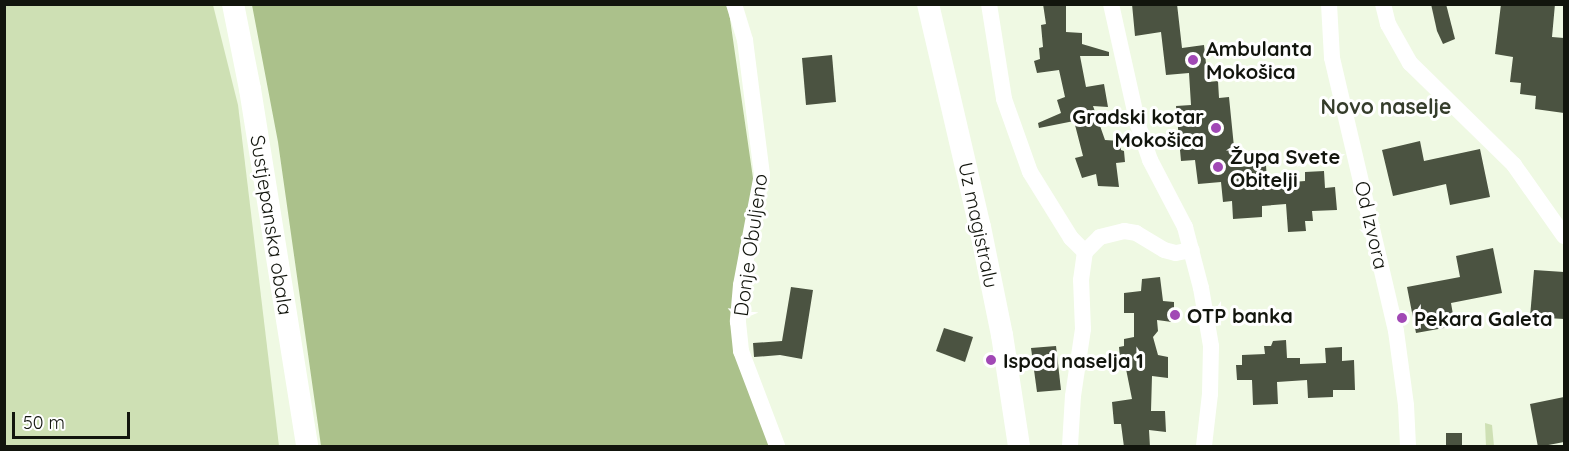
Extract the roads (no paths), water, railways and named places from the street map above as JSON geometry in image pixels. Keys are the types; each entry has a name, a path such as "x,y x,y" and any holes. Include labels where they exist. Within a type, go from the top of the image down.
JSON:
{"main road":[{"name":"Sustjepanska obala","path":"233,4 250,89 307,447"},
{"name":"Uz magistralu","path":"928,4 980,227 1002,335 1019,447"}],"street":[{"name":"Donje Obuljeno","path":"734,4 745,40 762,174 741,285 738,322 741,351 777,447"},
{"path":"989,4 1005,99 1030,172 1071,238 1085,252"},
{"path":"1111,4 1119,46 1144,143 1185,227 1192,250 1211,346 1210,394 1204,447"},
{"name":"Od Izvora","path":"1329,4 1332,58 1396,331 1406,405 1408,447"},
{"path":"1383,4 1388,24 1410,63 1514,165 1564,236"},
{"path":"1070,447 1073,396 1083,329 1081,280 1085,252 1100,237 1124,231 1136,233 1164,250 1176,253 1192,250"}],"place":[{"name":"Ambulanta Mokošica","path":"1193,60"},
{"name":"Gradski kotar Mokošica","path":"1216,128"},
{"name":"Župa Svete Obitelji","path":"1218,167"},
{"name":"OTP banka","path":"1175,315"},
{"name":"Pekara Galeta","path":"1402,318"},
{"name":"Ispod naselja 1","path":"991,360"}],"district":[{"name":"Novo naselje","path":"1386,106"}]}
